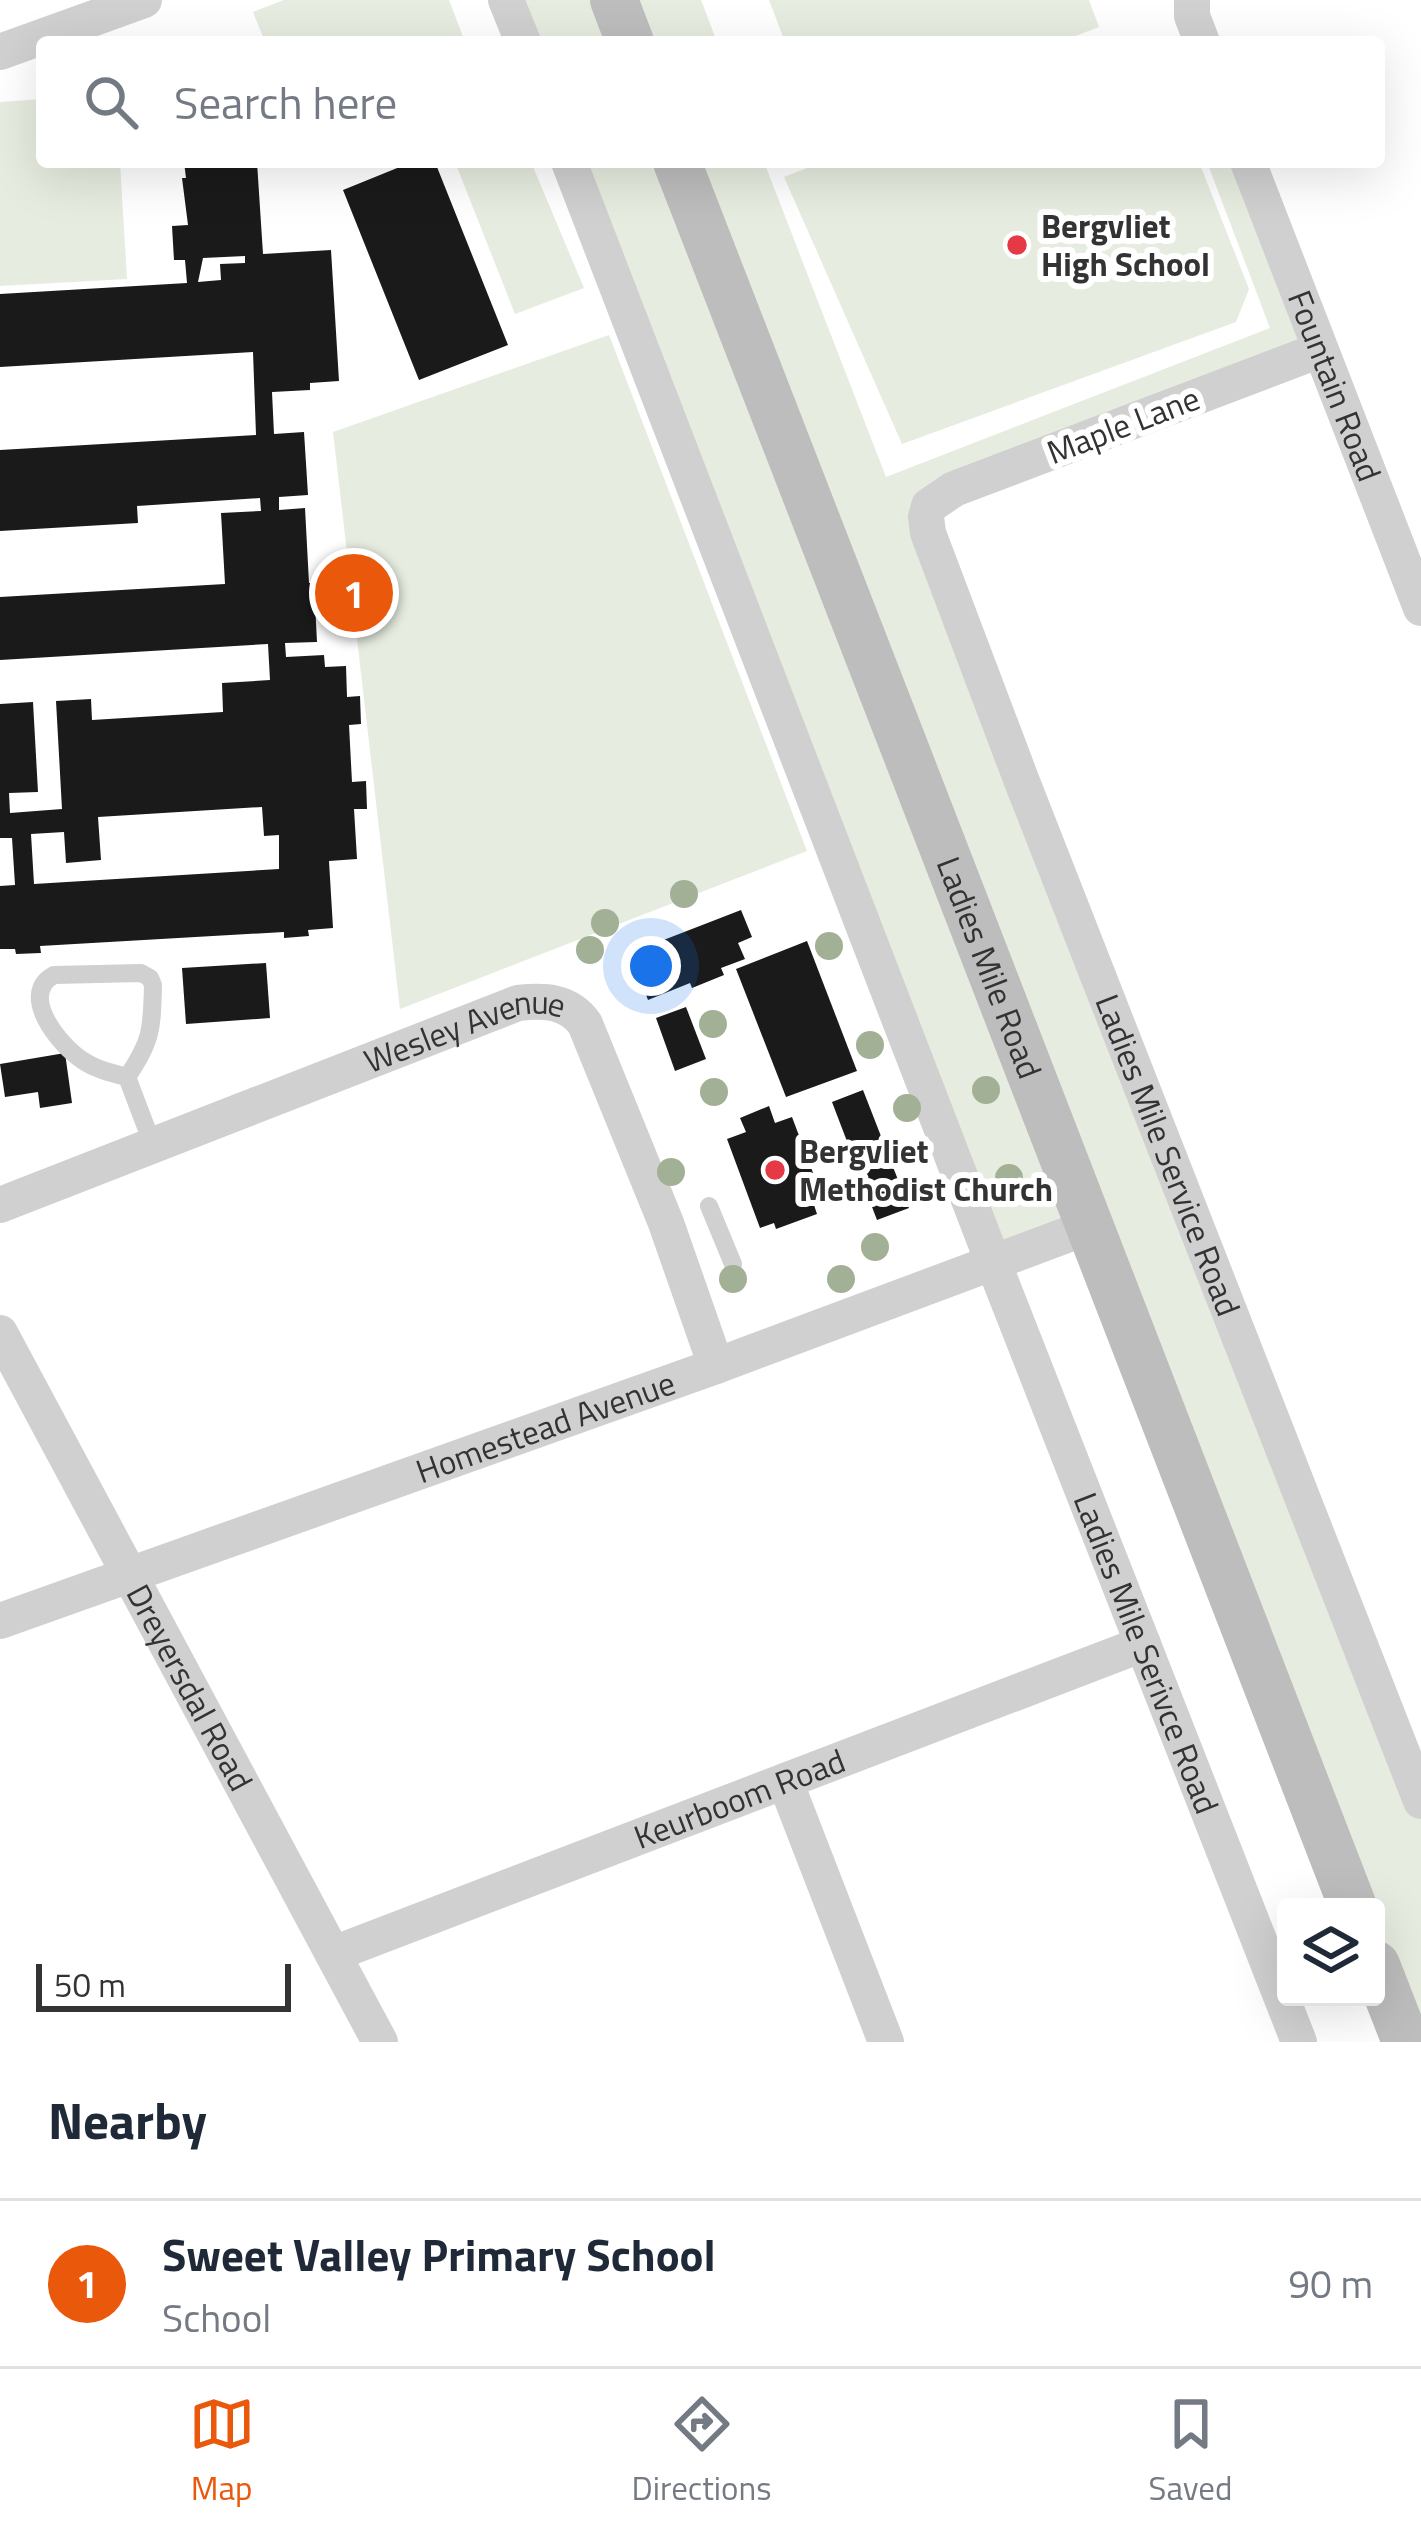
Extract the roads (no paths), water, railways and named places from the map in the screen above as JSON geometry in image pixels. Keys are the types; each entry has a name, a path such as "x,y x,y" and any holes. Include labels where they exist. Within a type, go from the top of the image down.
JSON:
{"main road":[{"path":"614,0 628,36"},
{"name":"Ladies Mile Road","path":"679,168 1349,1898"},
{"path":"1385,1988 1406,2042"}],"street":[{"path":"44,36 144,0"},
{"path":"506,0 521,36"},
{"path":"1192,0 1200,36"},
{"path":"0,52 36,39"},
{"path":"571,168 992,1262"},
{"name":"Fountain Road","path":"1250,168 1421,608"},
{"name":"Maple Lane","path":"929,506 954,488 1320,350"},
{"name":"Ladies Mile Service Road","path":"929,506 928,533 1021,779 1410,1736 1421,1801"},
{"name":"Wesley Avenue","path":"0,1204 518,1003 566,1006 585,1024 666,1222 716,1366"},
{"name":"Homestead Avenue","path":"0,1621 716,1366 1088,1226"},
{"name":"Ladies Mile Serivce Road","path":"992,1262 1299,2042"},
{"name":"Dreyersdal Road","path":"0,1334 380,2042"},
{"name":"Keurboom Road","path":"333,1954 1143,1644"},
{"path":"785,1781 886,2042"}],"lane":[{"path":"141,973 150,978 151,1032 127,1077 88,1064 65,1044 44,1016 40,987 45,980 54,975 141,973"},
{"path":"127,1077 152,1143"},
{"path":"710,1206 733,1264"}],"place":[{"name":"Bergvliet High School","path":"1017,245"},
{"name":"Sweet Valley Primary School","path":"354,593"},
{"name":"Bergvliet Methodist Church","path":"775,1170"}]}
